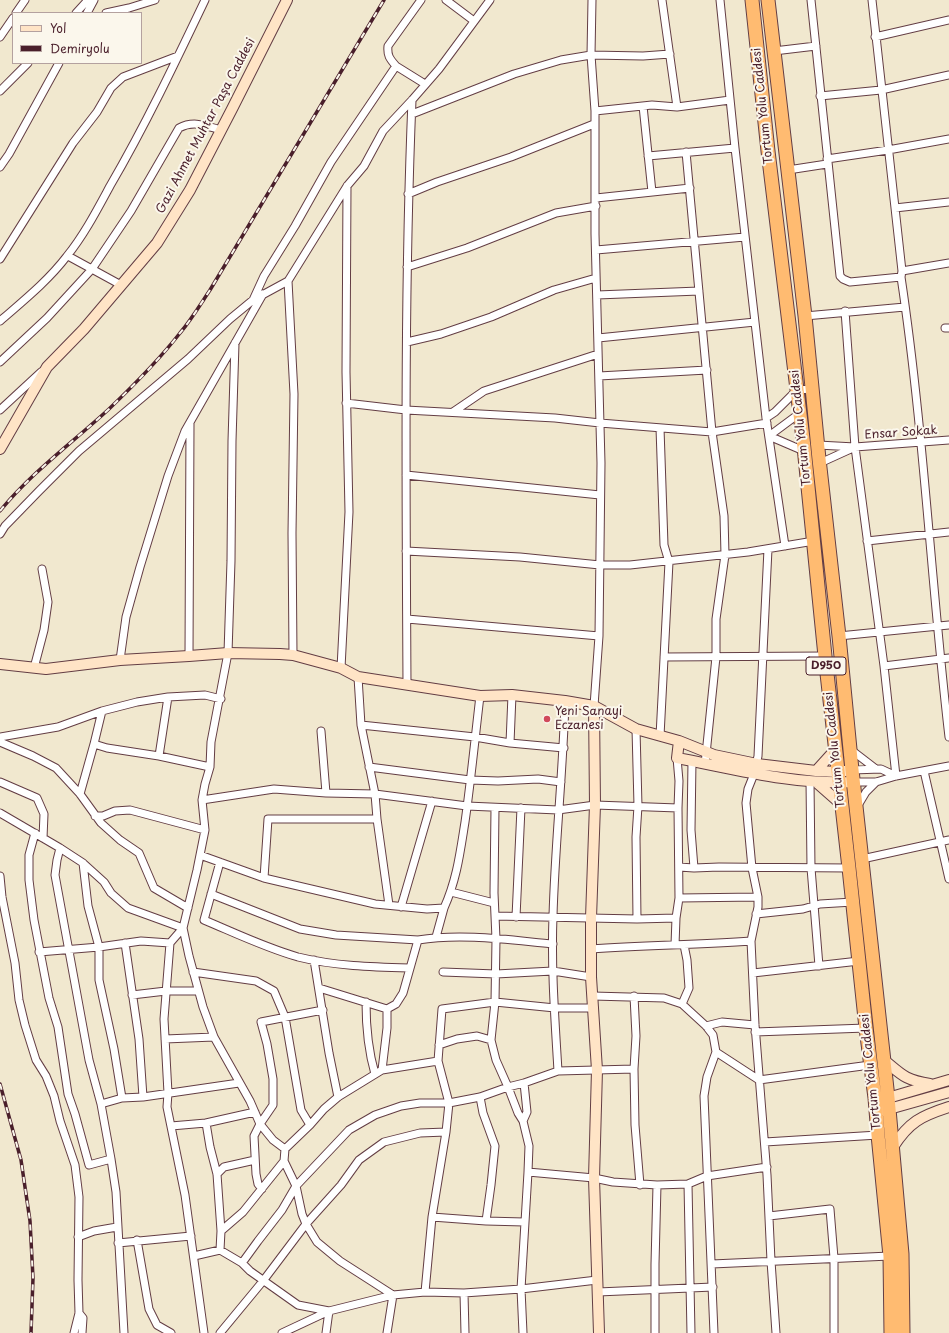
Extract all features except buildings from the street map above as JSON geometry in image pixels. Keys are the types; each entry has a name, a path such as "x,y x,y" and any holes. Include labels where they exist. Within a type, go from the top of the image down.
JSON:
{"highway":[{"name":"Tortum Yolu Caddesi","path":"752,0 768,151 800,413 870,1065 893,1147 902,1254 903,1333"},
{"name":"Tortum Yolu Caddesi","path":"768,0 805,316 884,1060 882,1104 878,1135 890,1256 891,1333"}],"street":[{"path":"17,12 25,0"},
{"path":"77,12 88,0"},
{"path":"88,12 94,0"},
{"path":"111,12 155,0"},
{"path":"0,321 46,281 68,256 124,163 167,81 205,0"},
{"name":"Gazi Ahmet Muhtar Paşa Caddesi","path":"0,449 47,367 84,329 157,243 190,190 287,0"},
{"path":"421,0 388,46 387,54 396,66 425,84"},
{"path":"446,0 474,21"},
{"path":"0,534 5,526 79,451 188,360 230,319 253,300 288,281 347,186 364,166 382,131 439,69 490,0"},
{"path":"592,0 591,55 595,111 596,278 600,423 600,565 599,636 594,706 595,805 591,918 591,978 598,1070 594,1178 599,1333"},
{"path":"662,0 677,107"},
{"path":"720,0 766,421 786,546"},
{"path":"811,0 840,276 850,282 901,274 949,263"},
{"path":"872,0 901,274 921,443 936,626 940,659 947,694 949,737"},
{"path":"0,30 12,19"},
{"path":"0,36 12,19"},
{"path":"875,37 949,20"},
{"path":"774,51 816,46"},
{"path":"412,114 514,74 560,60 591,55 643,56 670,54"},
{"path":"0,259 73,143 97,112 111,88 123,77 178,56"},
{"path":"0,91 27,64"},
{"path":"0,167 9,154 58,64"},
{"path":"253,300 264,276 295,226 331,162 396,66"},
{"path":"820,96 881,90 949,75"},
{"path":"407,685 407,267 412,100"},
{"path":"595,111 652,105 677,107 730,100"},
{"path":"643,106 652,192"},
{"path":"0,362 47,318 92,270 131,211 179,128 187,124 199,124 221,130"},
{"path":"408,194 437,182 511,157 594,124"},
{"path":"788,170 949,139"},
{"path":"648,156 735,148"},
{"path":"686,152 712,432 724,516 725,555 716,619 716,657 705,764"},
{"path":"341,668 349,512 346,403 347,186"},
{"path":"596,198 690,188"},
{"path":"895,208 949,202"},
{"path":"407,267 467,248 556,213 596,206"},
{"path":"596,250 745,237"},
{"path":"68,256 121,285"},
{"path":"407,342 441,334 491,317 554,290 596,278"},
{"path":"288,281 294,394 292,533 293,655"},
{"path":"597,294 700,291"},
{"path":"120,660 126,617 140,567 168,476 185,431 263,294"},
{"path":"805,316 845,311 905,307"},
{"path":"845,311 855,447 884,666 896,776"},
{"path":"598,338 755,322"},
{"path":"235,343 228,653 211,742 210,767 202,800 205,830 183,928 198,991 214,1037 260,1124 273,1140 285,1149"},
{"path":"452,412 484,391 598,354"},
{"path":"0,410 47,367"},
{"path":"599,376 707,370"},
{"path":"346,403 406,410 555,418 712,432 766,421 797,390 812,389"},
{"path":"769,436 800,413"},
{"path":"189,656 190,422"},
{"path":"660,428 664,545 669,562 660,736"},
{"path":"769,436 804,452"},
{"name":"Ensar Sokak","path":"855,447 949,440"},
{"path":"818,445 855,447"},
{"path":"820,463 855,447"},
{"path":"406,475 600,495"},
{"path":"867,541 949,532"},
{"path":"406,551 520,557 600,565 630,566 725,555 814,542"},
{"path":"768,548 763,656 755,769 748,789 746,803 752,868 758,897 751,941 755,1029 767,1167 776,1333"},
{"path":"34,668 44,630 48,602 42,569"},
{"path":"407,619 599,636"},
{"path":"839,636 949,625"},
{"path":"0,664 46,669 120,660 228,653 293,655 341,668 358,677 480,696 512,695 594,706 636,729 679,742 706,753 755,769"},
{"path":"664,657 825,656"},
{"path":"884,666 949,658"},
{"path":"358,677 361,725 375,794 389,905"},
{"path":"0,737 58,727 102,711 137,702 168,697 205,695 220,699"},
{"path":"510,743 512,695"},
{"path":"436,937 457,871 467,806 480,696"},
{"path":"160,756 168,697"},
{"path":"558,1071 552,918 558,810 564,748 565,701"},
{"path":"80,794 102,711"},
{"path":"361,725 564,748"},
{"path":"636,729 638,806 636,837 637,919"},
{"path":"321,730 326,793"},
{"path":"0,742 56,768 80,794 95,816 120,840 139,853 154,888 188,908"},
{"path":"675,945 676,918 679,898 679,781 677,758 679,742"},
{"path":"94,744 210,767"},
{"path":"850,749 855,751 876,769"},
{"path":"819,966 811,868 814,778 835,750"},
{"path":"677,758 705,764 755,769 814,778 853,776 880,768 896,776"},
{"path":"692,761 691,822 694,868"},
{"path":"857,807 866,792 876,782 896,776 949,766"},
{"path":"369,767 470,780 498,781 538,779 561,782"},
{"path":"924,771 949,879"},
{"path":"853,776 876,782"},
{"path":"814,778 841,804"},
{"path":"0,782 37,798 44,814 43,838"},
{"path":"202,800 274,789 326,793 375,794 467,806 495,808 558,810 595,805 678,808"},
{"path":"401,907 432,801"},
{"path":"495,808 494,902 496,974 491,1040 496,1060 523,1121 528,1146 528,1172 521,1289 523,1333"},
{"path":"516,917 521,808"},
{"path":"95,816 103,816 115,811 130,810 205,830"},
{"path":"0,813 83,863 104,882 111,893 128,908 183,928"},
{"path":"264,878 268,819 377,819"},
{"path":"35,833 29,855 29,880 39,952 49,998 58,1027 68,1094 76,1114 89,1165 111,1159"},
{"path":"862,859 949,840"},
{"path":"60,848 55,875 88,1060 101,1104 116,1192 124,1333"},
{"path":"200,855 264,878 375,904 427,909 444,908"},
{"path":"220,862 204,920 248,939 298,957 338,964 368,967 410,968"},
{"path":"83,863 88,906 99,947 100,980 122,1098"},
{"path":"679,867 849,868"},
{"path":"0,876 3,913 15,962 19,1000 25,1025 36,1060 46,1076 54,1096 63,1132 75,1165 79,1197 79,1313 74,1333"},
{"path":"451,892 494,902"},
{"path":"212,894 300,929 336,935 418,940 436,937 496,938 553,944"},
{"path":"679,898 758,897"},
{"path":"756,914 803,909 820,904 853,902"},
{"path":"495,916 637,919 676,918"},
{"path":"183,928 170,943 164,1039 168,1093 167,1107 192,1236 204,1333"},
{"path":"319,988 387,1009 396,1004 403,993 418,940"},
{"path":"39,952 99,947 141,941 170,943"},
{"path":"591,949 707,945 751,941"},
{"path":"125,943 139,1039 143,1097"},
{"path":"682,1004 689,988 687,960 684,945"},
{"path":"314,960 329,1053 338,1097"},
{"path":"753,973 859,961"},
{"path":"443,972 496,974 553,971 591,978"},
{"path":"193,972 256,981 274,991 285,1017 301,1110 310,1125"},
{"path":"132,995 166,991 198,991"},
{"path":"593,996 664,998 682,1004 706,1026 713,1035 716,1052 707,1077 704,1096 714,1333"},
{"path":"634,996 636,1036 634,1070 635,1125 640,1185"},
{"path":"366,1002 366,1028 369,1056 375,1074"},
{"path":"425,1292 432,1217 446,1132 449,1103 438,1061 442,1009 495,1002 555,1008 594,1008"},
{"path":"382,1070 387,1028 387,1009"},
{"path":"262,1189 258,1184 254,1136 273,1105 273,1079 267,1044 261,1022 323,1010"},
{"path":"706,1026 722,1022 755,1029 866,1028"},
{"path":"439,1045 457,1039 478,1036 491,1040"},
{"path":"164,1039 214,1037"},
{"path":"716,1052 759,1080 870,1065"},
{"path":"884,1060 901,1075 914,1082 934,1085"},
{"path":"393,1295 340,1261 316,1242 302,1214 296,1186 284,1161 285,1149 324,1109 338,1097 375,1074 382,1070 438,1061"},
{"path":"242,1263 282,1210 296,1186 349,1130 375,1116 401,1106 420,1103 449,1103 480,1097 558,1071 634,1070"},
{"path":"882,1104 949,1080"},
{"path":"101,1104 122,1098 143,1097 239,1083"},
{"path":"523,1121 527,1112 524,1083"},
{"path":"882,1104 949,1092"},
{"path":"480,1097 483,1113 495,1146 486,1221"},
{"path":"893,1147 901,1135 919,1119 926,1114 949,1107"},
{"path":"171,1126 206,1122 255,1112"},
{"path":"206,1122 210,1147 217,1174 221,1231 220,1250"},
{"path":"220,1333 264,1281 306,1224 341,1185 359,1160 384,1142 420,1133 446,1132"},
{"path":"765,1142 878,1135"},
{"path":"217,1174 224,1167 255,1160"},
{"path":"221,1231 243,1212 284,1161"},
{"path":"528,1172 594,1178 640,1185 657,1185 688,1184 707,1176 767,1167"},
{"path":"688,1184 691,1333"},
{"path":"655,1333 657,1185"},
{"path":"769,1216 830,1209 834,1258 834,1333"},
{"path":"432,1217 524,1222"},
{"path":"78,1237 94,1231 117,1227"},
{"path":"118,1243 192,1236"},
{"path":"137,1240 149,1309 157,1325 171,1333"},
{"path":"194,1256 220,1250 242,1263 298,1305 329,1311"},
{"path":"712,1264 890,1256"},
{"path":"282,1333 329,1311 393,1295 425,1292 464,1293 521,1289 597,1280"},
{"path":"598,1292 713,1287"},
{"path":"464,1293 465,1333"},
{"path":"387,1333 393,1295"},
{"path":"326,1333 329,1311"},
{"path":"79,1313 83,1318 82,1333"}],"railway":[{"path":"0,511 25,483 128,391 164,353 188,323 210,290 384,0"},
{"path":"0,1084 21,1160 30,1221 33,1278 31,1333"}],"place":[{"name":"Yeni Sanayi Eczanesi","path":"547,719"}]}
